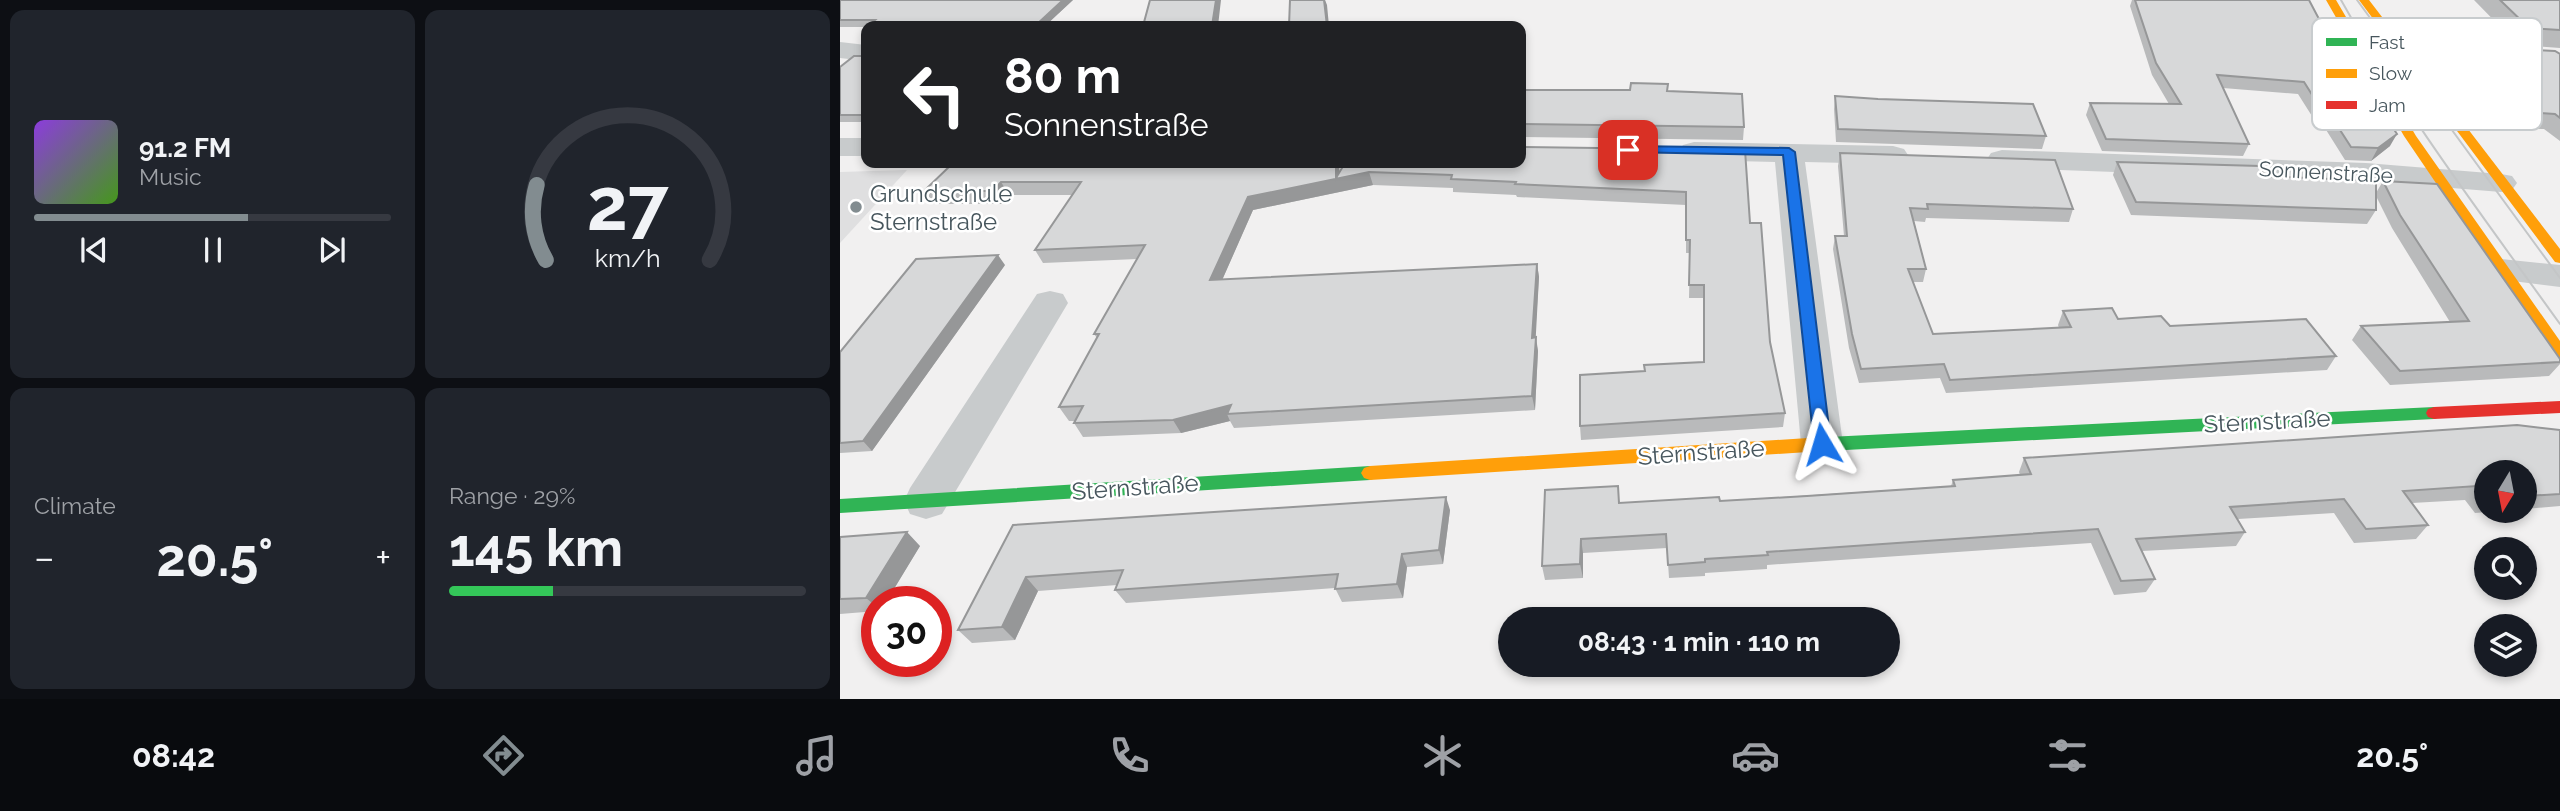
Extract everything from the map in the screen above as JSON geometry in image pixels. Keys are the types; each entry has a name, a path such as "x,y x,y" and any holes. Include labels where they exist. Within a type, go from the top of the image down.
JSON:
{"street":[{"path":"2331,0 2340,18"},
{"path":"2364,0 2377,18"},
{"path":"840,50 861,52"},
{"path":"2406,130 2560,353"},
{"path":"2461,130 2560,259"},
{"path":"840,147 861,147"},
{"path":"1668,150 1926,157"},
{"path":"1789,152 1822,444"},
{"name":"Sonnenstraße","path":"1968,158 2366,172 2501,183"},
{"path":"2501,270 2560,276"},
{"path":"926,501 1050,303"},
{"name":"Sternstraße","path":"840,506 1822,444 2560,407"}],"shaded area":[{"name":"Grundschule Sternstraße","path":"907,170 840,243 840,172"}],"building":[{"path":"840,0 1063,0 1040,21 840,20"},
{"path":"1150,0 1216,0 1213,21 1144,21"},
{"path":"1290,0 1324,0 1326,21 1289,21"},
{"path":"2135,0 2309,0 2318,18 2312,18 2312,95 2304,82 2217,75 2249,144 2106,139 2090,103 2181,104 2156,63"},
{"path":"2500,0 2560,0 2560,30 2542,29 2542,18 2519,18"},
{"path":"2542,50 2560,54 2560,118 2555,114 2542,113"},
{"path":"854,56 861,56 861,115 840,115 840,67"},
{"path":"1631,83 1668,84 1667,91 1742,94 1744,127 1526,124 1526,90 1630,90"},
{"path":"1835,96 2033,104 2046,136 1838,129"},
{"path":"2340,130 2394,130 2397,134 2378,148 2351,147"},
{"path":"1526,147 1745,150 1750,223 1761,223 1770,342 1785,413 1580,426 1580,375 1645,371 1644,365 1704,362 1704,285 1689,285 1690,240 1686,240 1686,192 1515,184 1516,182 1451,179 1452,175 1369,172 1248,197 1210,280 1537,264 1532,338 1536,337 1532,396 1227,414 1231,405 1173,420 1074,423 1083,406 1059,407 1099,334 1094,334 1145,245 1035,250 1081,182 1001,182 993,191 924,191 948,168 1336,168 1336,178 1342,168 1526,168"},
{"path":"1840,153 2055,160 2073,209 1927,204 1928,209 1910,208 1926,269 1908,269 1933,334 2071,327 2063,311 2112,308 2118,319 2161,316 2170,326 2306,319 2336,356 1950,380 1944,364 1861,369 1852,334 1835,236 1847,236"},
{"path":"2117,162 2260,166 2265,176 2376,181 2376,210 2136,202"},
{"path":"2383,181 2437,184 2560,362 2400,371 2361,326 2469,321 2400,215"},
{"path":"998,255 863,441 840,443 840,352 916,259"},
{"path":"2517,425 2560,430 2560,494 2538,495 2538,460 2474,460 2474,486 2403,491 2428,525 2366,529 2344,499 2230,507 2245,532 2136,539 2155,579 2121,581 2098,529 1767,552 1768,555 1705,559 1705,562 1668,565 1666,534 1581,539 1580,564 1542,566 1545,490 1618,486 1619,503 1719,497 1720,501 1807,496 1955,486 1953,480 2031,474 2024,458"},
{"path":"1446,497 1439,550 1402,554 1397,584 1335,589 1338,574 1115,590 1123,570 1026,577 1002,627 958,630 1013,525"},
{"path":"907,532 873,586 861,586 861,598 840,599 840,537"}],"tram line":[{"path":"2341,0 2352,18"},
{"path":"2357,0 2370,18"},
{"path":"2422,130 2560,324"},
{"path":"2452,130 2560,278"}],"traffic: fast":[{"path":"1808,445 2434,413"},
{"path":"840,506 1370,473"}],"traffic: slow":[{"path":"2331,0 2341,18"},
{"path":"2364,0 2378,18"},
{"path":"2407,130 2560,353"},
{"path":"2462,130 2560,259"},
{"path":"1370,473 1808,445"}],"traffic: jam":[{"path":"2434,413 2560,407"}],"place":[{"name":"Grundschule Sternstraße","path":"856,207"}],"route":[{"path":"1628,150 1789,152 1822,444"}]}
